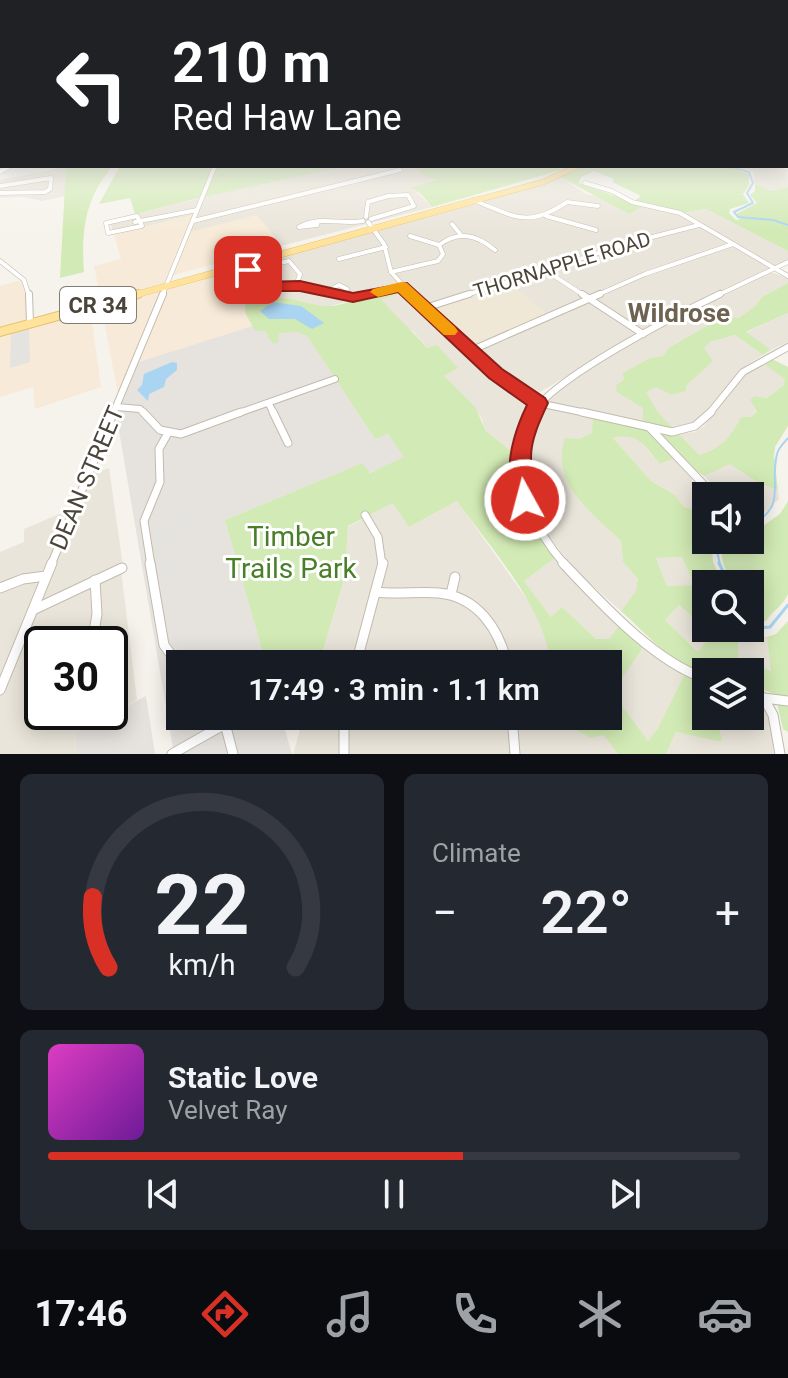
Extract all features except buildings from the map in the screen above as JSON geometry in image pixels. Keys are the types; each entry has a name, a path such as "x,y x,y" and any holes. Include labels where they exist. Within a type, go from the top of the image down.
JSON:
{"main road":[{"name":"CR 34","path":"0,330 226,268 368,221 473,200 535,183 571,168"},
{"name":"CR 34","path":"30,322 226,268"},
{"name":"CR 34","path":"176,278 203,274"},
{"path":"112,301 151,293 161,297"}],"street":[{"name":"DEAN STREET","path":"0,690 214,168"},
{"path":"193,221 400,170"},
{"path":"0,193 42,193 50,190 51,171"},
{"path":"0,186 51,179"},
{"path":"585,183 612,191 632,202 669,209 788,276"},
{"path":"302,232 299,226 318,221 333,218 352,223 368,221 414,206 408,195 368,202 368,221 386,247 391,272 401,286 470,351 510,386 538,403 682,432 696,428 744,371 788,347"},
{"path":"473,200 515,218 546,216 596,230"},
{"path":"546,216 567,202 598,206"},
{"path":"172,205 175,213"},
{"path":"164,207 167,215"},
{"path":"136,222 108,233 106,223 150,221 188,209"},
{"path":"175,213 197,210"},
{"path":"452,224 461,235"},
{"name":"THORNAPPLE ROAD","path":"425,308 699,225"},
{"path":"410,236 439,245 461,235 481,238 495,250"},
{"path":"470,351 645,274 733,244"},
{"path":"439,245 442,258"},
{"path":"339,259 386,247"},
{"path":"391,272 442,258 452,260"},
{"path":"0,261 24,276 29,291 30,322"},
{"path":"296,286 300,274 289,261 249,269 253,283 258,286 296,286 345,296 358,297 401,286"},
{"path":"692,674 645,640 567,570 537,528 525,500 520,466 527,425 538,403 563,382 682,312 788,262"},
{"path":"174,265 176,278"},
{"path":"545,270 643,334"},
{"path":"117,407 140,409 156,427 168,433 189,433 335,379"},
{"path":"269,404 288,443"},
{"path":"649,427 701,482"},
{"path":"168,433 157,451 160,485 145,514 144,526 164,645 168,650"},
{"path":"360,650 376,592 382,551 365,515"},
{"path":"33,610 122,568"},
{"path":"0,588 23,579 46,576"},
{"path":"451,594 455,577"},
{"path":"95,580 95,626"},
{"path":"376,592 403,596 435,592 451,594 472,604 486,617 503,650"},
{"path":"764,698 788,701"},
{"path":"764,698 773,715 780,754"},
{"path":"172,754 209,730"},
{"path":"227,730 233,754"},
{"path":"344,730 344,754"},
{"path":"508,754 515,754 513,730"}],"shaded area":[{"path":"66,168 65,196 42,201 23,197 0,198 0,180"},
{"path":"307,168 428,168 443,179 412,188 432,207 281,246 265,225 189,232 208,190"},
{"path":"743,168 787,168 788,187 771,191 755,184 753,171"},
{"path":"560,177 586,194 682,213 706,209 788,251 788,260 677,312 533,396 497,371 477,354 478,350 404,287 392,269 386,244 374,228"},
{"path":"201,198 194,215 114,234 109,220"},
{"path":"194,215 165,283 101,300 94,266 121,259 114,234"},
{"path":"257,215 281,246 170,276 189,232"},
{"path":"371,229 384,246 390,272 401,287 327,307 264,311 242,265"},
{"path":"242,265 264,311 278,318 135,363 166,287"},
{"path":"771,272 788,278 788,283 763,296 738,318 724,316 670,347 664,356 650,358 643,422 547,402 546,399 590,368 691,309"},
{"path":"25,279 30,318 0,327 0,286"},
{"path":"509,282 548,315 470,349 426,308"},
{"path":"164,287 119,399 101,305"},
{"path":"405,292 491,372 530,401 517,456 486,431 481,417 444,376 457,368 437,346 427,348 413,331 406,329 380,298"},
{"path":"90,308 101,387 35,409 33,387 0,397 0,333"},
{"path":"788,313 788,342 771,350 745,333"},
{"path":"294,316 375,439 388,434 405,458 369,473 362,463 225,520 262,650 166,650 166,707 116,413 135,363 278,318"},
{"path":"29,327 30,362 10,368 11,332"},
{"path":"735,335 763,355 742,368 697,422 673,428 645,392 656,386 672,395 686,391 687,385 712,361 703,348 710,342"},
{"path":"761,362 786,379 784,385 767,398 755,396 751,401 757,410 751,417 741,417 733,433 714,452 698,455 679,434 695,432 703,427 740,379"},
{"path":"539,409 593,418 593,433 579,439 580,502 621,541 623,562 638,579 637,591 621,611 574,569 545,531 531,499 524,472 525,452"},
{"path":"629,435 638,439 660,464 675,458 693,482 692,509 684,507 675,495 651,481 613,438"},
{"path":"730,463 757,482 710,482 704,476"},
{"path":"109,468 123,566 35,607 89,475"},
{"path":"764,485 778,490 779,499 764,513"},
{"path":"215,497 219,514 165,537 169,537 179,585 166,593 160,562 164,559 162,553 158,554 153,524 185,509 186,512 197,508 197,504"},
{"path":"457,501 563,650 323,650 345,576 348,527 394,502 409,527"},
{"path":"73,508 46,575 0,587 0,552 24,542 24,529"},
{"path":"682,557 692,585 667,586 656,558"},
{"path":"555,558 621,623 609,639 596,639 562,607 551,617 524,581"},
{"path":"121,570 128,626 28,626 34,611"},
{"path":"44,578 0,686 0,590 22,580"},
{"path":"679,605 692,617 692,642 707,642 699,653 665,620"},
{"path":"128,627 137,700 128,705"},
{"path":"24,635 24,730 81,730 75,733 76,754 0,754 0,693"},
{"path":"764,636 767,637 772,671 764,668 764,658 738,657 738,642 764,642"},
{"path":"645,645 684,675 658,728 648,741 622,707 622,677"},
{"path":"146,696 155,754 76,754 75,733 81,730 128,730 128,705"},
{"path":"764,705 769,715 774,754 666,754 676,732 722,741 720,730 764,730"},
{"path":"170,730 285,730 292,754 174,754"},
{"path":"300,730 618,730 636,754 293,754"}],"green space":[{"path":"66,168 112,168 96,190 87,215 83,242 84,272 60,278"},
{"path":"119,168 336,168 204,197 207,190 199,198 135,214 130,198 99,204"},
{"path":"416,168 561,170 432,207 411,188 437,180 422,175"},
{"path":"578,168 731,168 749,174 749,185 743,194 749,203 730,209 729,213 736,220 740,219 736,214 757,203 750,195 755,191 755,184 771,191 788,187 788,251 706,209 682,213 633,202 641,196 594,171 581,177 579,183 643,206 629,214 560,177"},
{"name":"Timber Trails Park","path":"248,270 257,286 258,297 264,302 281,298 335,306 387,290 405,292 381,299 427,348 437,345 458,368 444,376 475,407 486,431 517,456 527,510 555,558 524,581 551,617 562,607 596,639 609,639 621,623 645,645 622,678 622,650 547,650 539,622 514,578 457,501 409,527 393,503 348,526 345,576 323,650 262,650 225,520 362,463 370,473 404,457 388,434 375,439 307,336 297,332 279,333 278,342 273,344 265,331 255,331 238,290 243,286 237,282 242,278 242,272"},
{"path":"788,283 788,313 746,332 771,350 763,355 735,335 710,342 704,348 713,361 687,385 686,391 672,395 656,387 646,392 657,411 673,428 643,422 643,408 617,392 616,385 624,380 623,373 650,358 663,356 670,347 724,316 738,318 763,296"},
{"path":"770,358 788,367 788,426 775,447 774,456 778,490 764,485 764,482 757,482 730,464 704,476 692,468 662,436 663,433 679,434 699,455 719,446 741,417 751,417 757,411 750,400 755,396 767,398 784,385 785,379 761,362"},
{"path":"593,418 647,429 675,458 660,464 635,439 613,438 651,481 675,495 684,507 692,509 692,554 712,554 717,570 692,570 692,580 682,557 656,558 667,586 692,585 692,617 679,605 665,620 698,652 706,642 738,642 740,658 692,658 690,667 668,654 621,611 636,591 638,579 623,562 621,541 576,496 568,483 563,470 565,438 579,439 592,433"},
{"path":"788,501 788,594 764,621 764,570 726,570 722,554 764,554 764,525 780,514"},
{"path":"788,621 788,732 783,729 775,694 764,690 764,668 771,671 767,637 776,634"},
{"name":"Timber Trails Park","path":"684,675 692,678 692,730 720,730 722,742 676,732 666,754 618,754 604,735 591,738 576,730 622,730 622,706 648,741 658,728"}],"water":[{"path":"273,302 301,306 324,323 312,329 295,319 269,319 260,311"},
{"path":"172,362 177,363 177,370 166,379 164,387 149,394 148,401 137,390 142,385 144,374"}],"waterway":[{"path":"735,168 749,172 753,183 747,193 753,203 734,212 738,217 773,220 788,225"},
{"path":"764,516 775,495 777,454 788,438"},
{"path":"718,554 720,565"},
{"path":"719,563 722,570"},
{"path":"764,628 770,627 788,605"}],"slow traffic":[{"path":"378,292 401,286 449,331"}],"district":[{"name":"Wildrose","path":"679,313"}],"route":[{"path":"248,270 253,283 258,286 300,286 353,297 401,286 510,386 538,403 527,425 520,455 525,500"}]}
